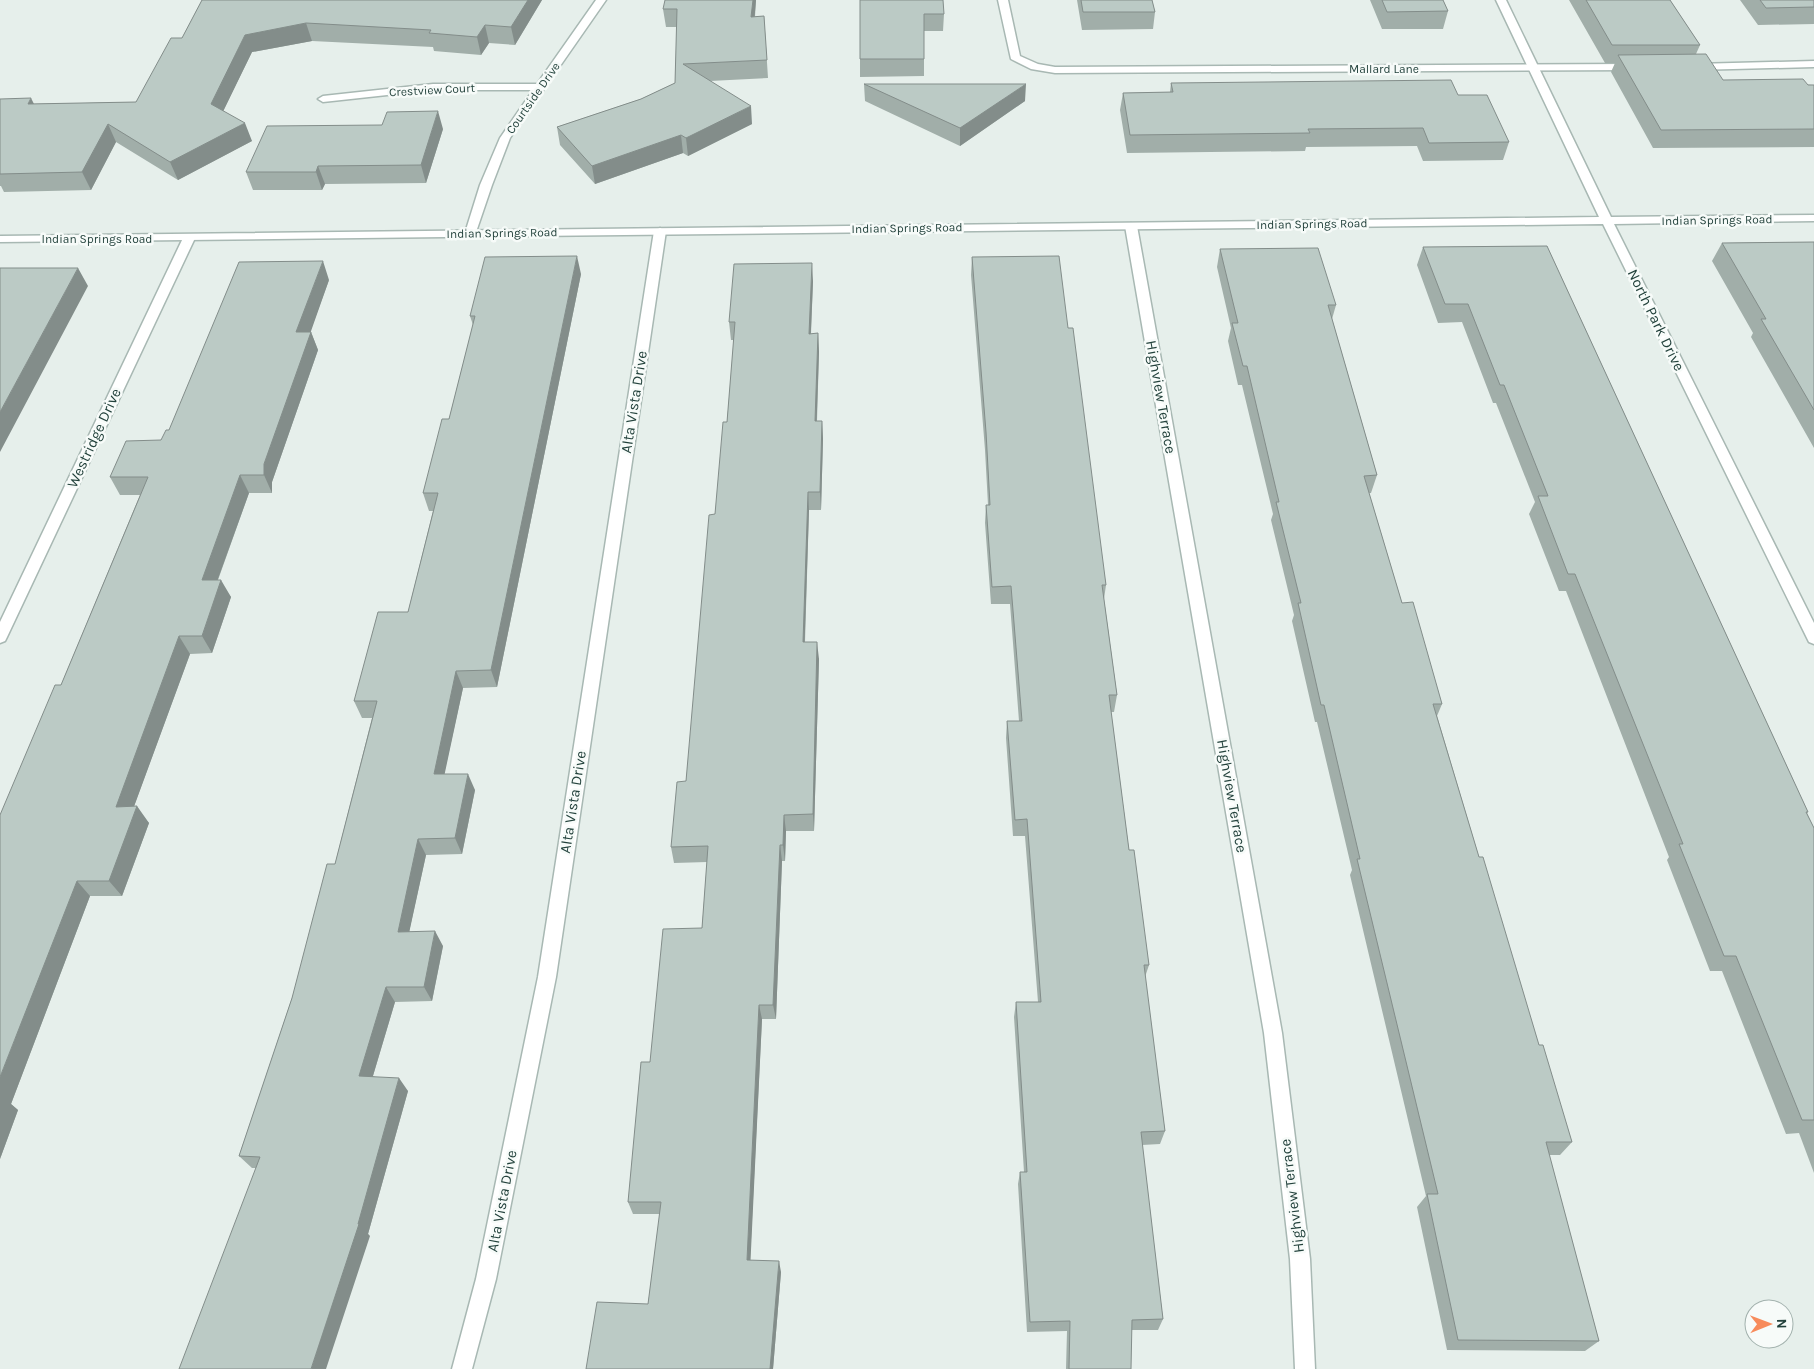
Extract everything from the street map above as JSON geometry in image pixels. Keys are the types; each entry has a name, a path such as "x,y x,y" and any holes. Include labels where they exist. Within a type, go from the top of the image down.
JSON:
{"street":[{"name":"Courtside Drive","path":"471,233 486,185 506,138 601,0"},
{"name":"Mallard Lane","path":"1003,0 1015,57 1027,65 1044,70 1640,67"},
{"name":"North Park Drive","path":"1501,0 1607,221 1814,638"},
{"path":"1679,67 1814,64"},
{"name":"Crestview Court","path":"323,99 433,87 542,87"},
{"name":"Indian Springs Road","path":"0,240 1814,218"},
{"name":"Highview Terrace","path":"1131,226 1274,1033 1300,1259 1305,1369"},
{"name":"Alta Vista Drive","path":"462,1369 486,1279 546,977 660,231"},
{"name":"Westridge Drive","path":"0,637 188,238"}],"building":[{"path":"202,0 528,0 511,27 485,25 477,37 429,33 431,30 306,23 245,35 211,104 245,123 170,162 108,124 82,172 0,174 0,99 31,98 28,104 136,102 171,38 182,38"},
{"path":"665,0 753,0 751,17 764,16 767,60 683,64 751,106 686,138 681,135 592,166 557,127 641,99 675,83 677,9 663,9"},
{"path":"860,0 943,0 944,14 924,14 924,59 860,59"},
{"path":"1081,0 1152,0 1155,12 1083,12"},
{"path":"1382,0 1443,0 1448,11 1387,12"},
{"path":"1586,0 1670,0 1700,45 1612,45"},
{"path":"1760,0 1814,0 1814,7 1766,8"},
{"path":"1706,54 1723,80 1803,79 1808,85 1814,85 1814,129 1661,130 1618,55"},
{"path":"1451,80 1458,95 1487,95 1509,142 1429,143 1423,128 1308,129 1310,133 1130,135 1123,93 1173,92 1171,83"},
{"path":"864,84 1026,84 960,128"},
{"path":"438,111 421,165 318,166 316,172 246,172 267,126 382,125 387,112"},
{"path":"1814,242 1814,410 1761,319 1766,319 1722,243"},
{"path":"1547,246 1814,828 1814,1120 1802,1120 1736,956 1724,956 1679,844 1683,844 1575,574 1568,574 1538,496 1548,496 1504,385 1500,385 1468,304 1445,304 1423,247"},
{"path":"1318,248 1336,305 1328,305 1377,475 1364,476 1402,603 1413,602 1442,704 1433,704 1479,857 1483,857 1539,1045 1543,1045 1572,1142 1546,1142 1599,1341 1458,1340 1427,1194 1438,1194 1357,859 1360,859 1324,705 1321,705 1298,603 1301,603 1276,502 1279,502 1247,366 1243,366 1232,323 1238,323 1220,249"},
{"path":"577,256 491,670 456,671 434,774 468,774 455,838 418,839 398,932 435,931 424,987 386,987 359,1076 399,1078 359,1224 311,1369 179,1369 260,1157 239,1156 292,998 327,864 335,864 377,701 354,701 378,612 408,612 438,493 423,493 442,419 449,419 475,316 470,316 485,257"},
{"path":"1059,256 1068,328 1073,328 1106,585 1102,585 1117,695 1109,695 1129,850 1134,850 1149,965 1144,965 1165,1131 1141,1132 1163,1319 1132,1320 1131,1369 1069,1369 1070,1321 1030,1322 1020,1172 1027,1172 1016,1002 1041,1002 1027,819 1015,820 1007,721 1022,721 1011,586 992,587 986,505 990,505 986,432 972,257"},
{"path":"323,261 296,332 311,332 264,464 264,475 240,475 202,580 221,580 202,636 179,636 116,807 137,806 109,881 77,881 0,1077 0,815 55,685 61,685 148,477 110,477 126,441 161,440 166,430 169,430 239,262"},
{"path":"812,263 809,334 818,333 815,421 822,421 820,492 808,492 803,642 817,642 813,814 784,815 783,845 780,845 773,1005 759,1005 747,1260 779,1261 770,1369 586,1369 597,1302 648,1304 661,1202 628,1202 641,1062 650,1062 663,929 702,928 708,846 671,847 677,782 686,781 709,515 715,514 723,422 727,422 735,322 729,322 734,264"},
{"path":"0,268 78,268 0,412"}]}
